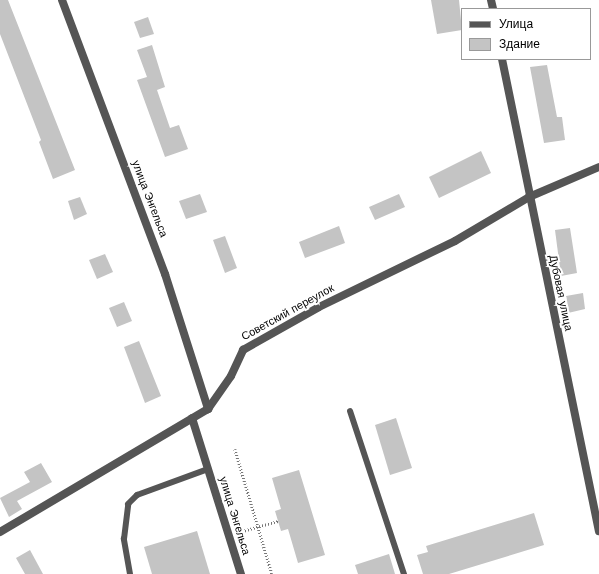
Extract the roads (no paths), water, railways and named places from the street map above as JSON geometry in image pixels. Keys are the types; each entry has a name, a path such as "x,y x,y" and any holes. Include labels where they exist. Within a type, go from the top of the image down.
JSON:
{"street":[{"name":"улица Энгельса","path":"62,0 165,274 208,409"},
{"name":"Дубовая улица","path":"502,60 529,197 599,530"},
{"name":"Советский переулок","path":"0,532 208,409 231,376 243,350 320,306 455,241 529,197 599,166"},
{"name":"улица Энгельса","path":"192,418 241,574"}],"lane":[{"path":"350,411 404,574"},
{"path":"130,574 124,539 128,504 137,496 148,490 208,469"}]}
